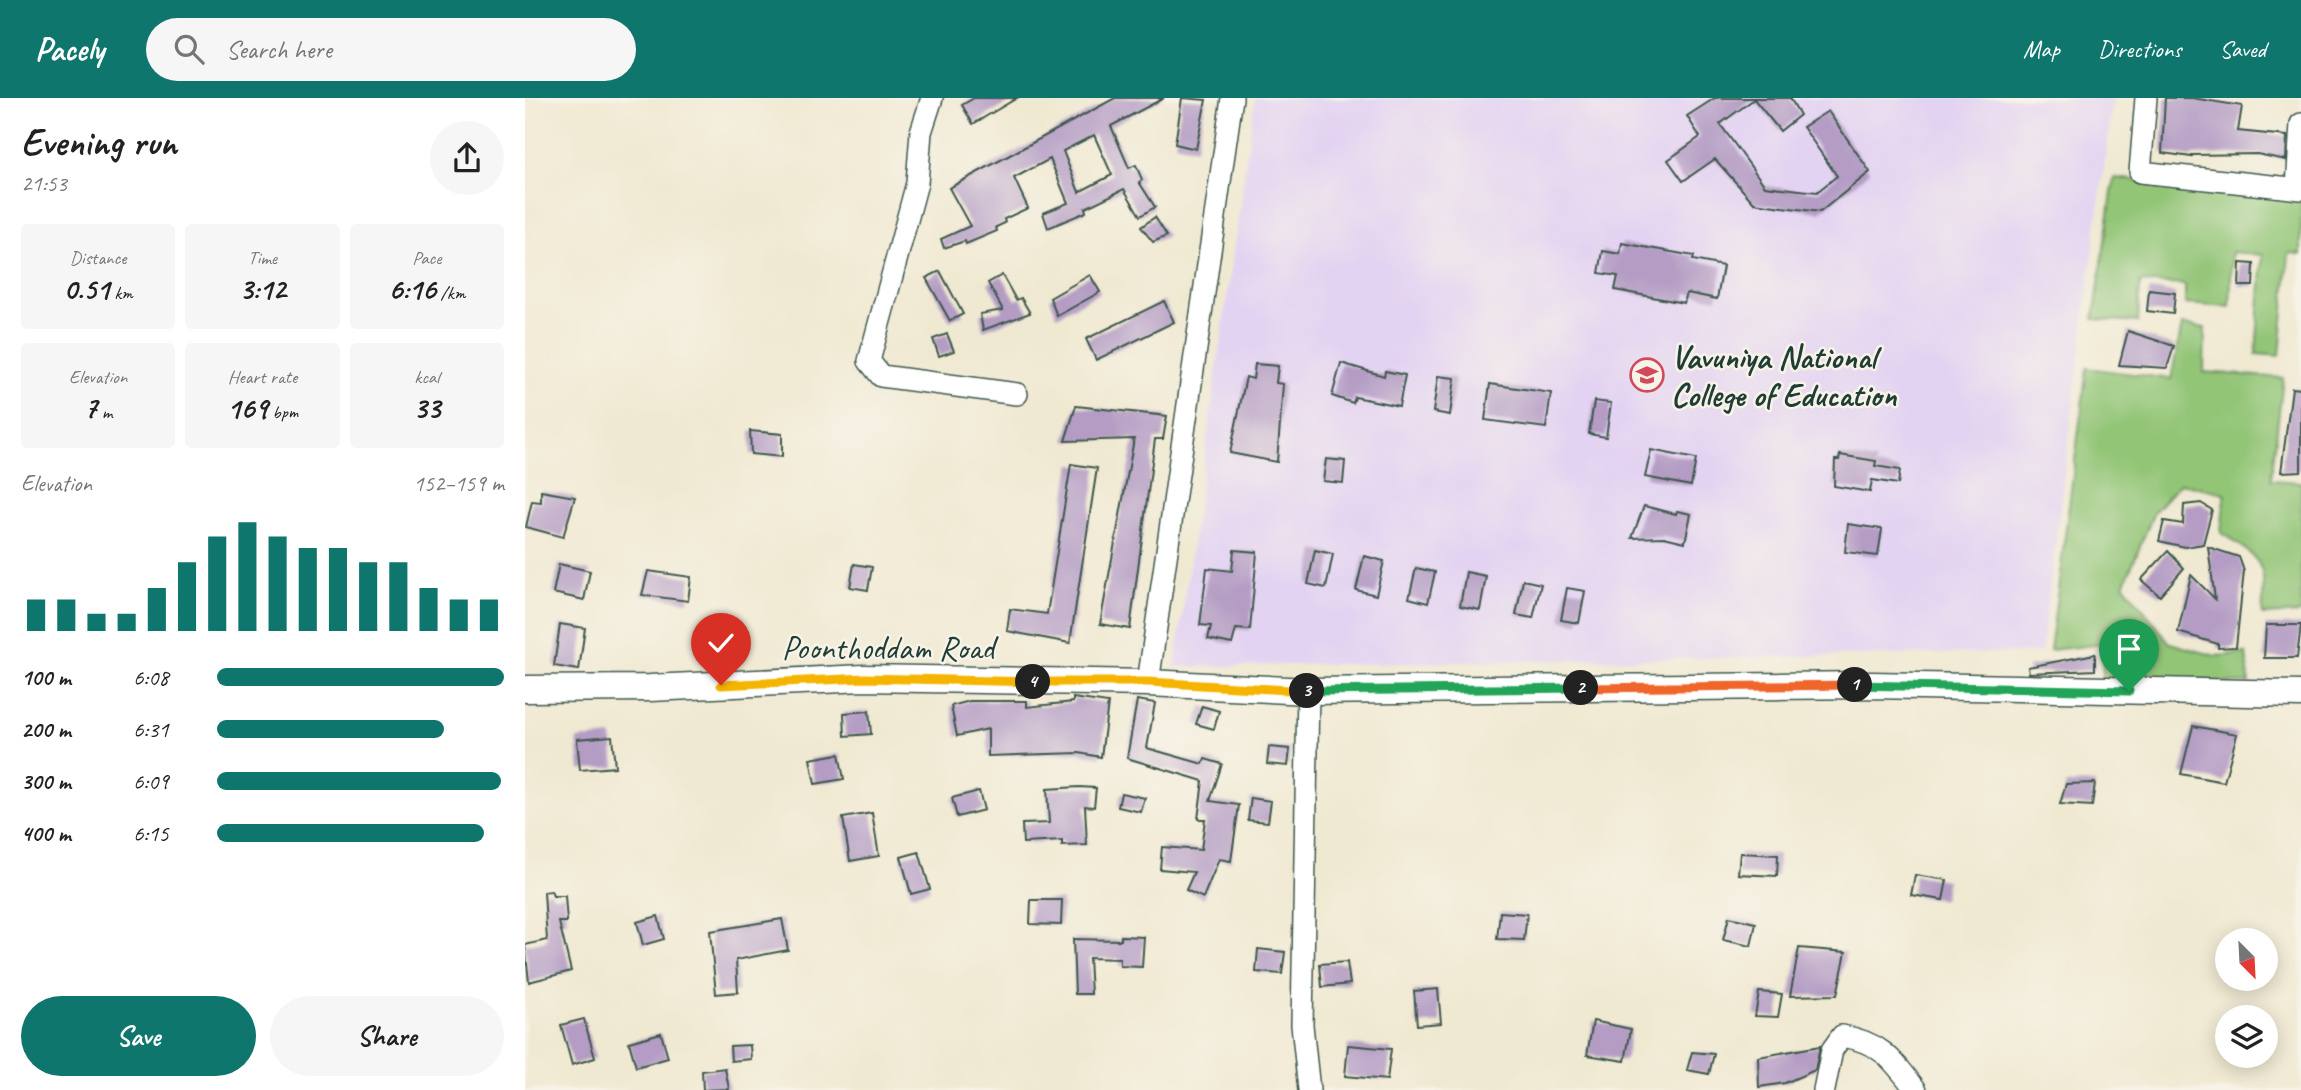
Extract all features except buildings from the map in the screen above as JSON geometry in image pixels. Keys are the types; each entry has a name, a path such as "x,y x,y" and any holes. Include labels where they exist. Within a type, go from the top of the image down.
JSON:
{"street":[{"path":"932,98 921,132 916,183 869,360 881,376 1017,394"},
{"path":"1148,682 1232,98"},
{"path":"2145,98 2140,172 2299,188 2301,124"},
{"name":"Poonthoddam Road","path":"525,689 650,688 865,678 1148,682 1308,691 1872,685 2301,694"},
{"path":"1308,691 1302,1025 1309,1090"},
{"path":"1824,1090 1832,1050 1842,1036 1864,1040 1889,1055 1916,1090"}],"shaded area":[{"name":"Vavuniya National College of Education","path":"1255,98 2113,98 2041,652 1175,667"}],"green space":[{"path":"2114,178 2301,198 2301,254 2289,253 2280,356 2256,354 2263,255 2232,252 2230,307 2185,304 2185,285 2140,282 2138,322 2094,319"},
{"path":"2182,325 2205,328 2204,372 2283,378 2271,480 2301,482 2301,613 2262,615 2263,585 2259,565 2247,550 2221,533 2225,493 2180,483 2154,512 2124,585 2170,643 2216,656 2246,653 2249,683 2103,682 2102,644 2050,650 2087,368 2171,379"}],"place":[{"name":"Vavuniya National College of Education","path":"1647,375"}],"route":[{"path":"721,685 865,678 1148,682 1308,691 1872,685 2129,691"}]}
